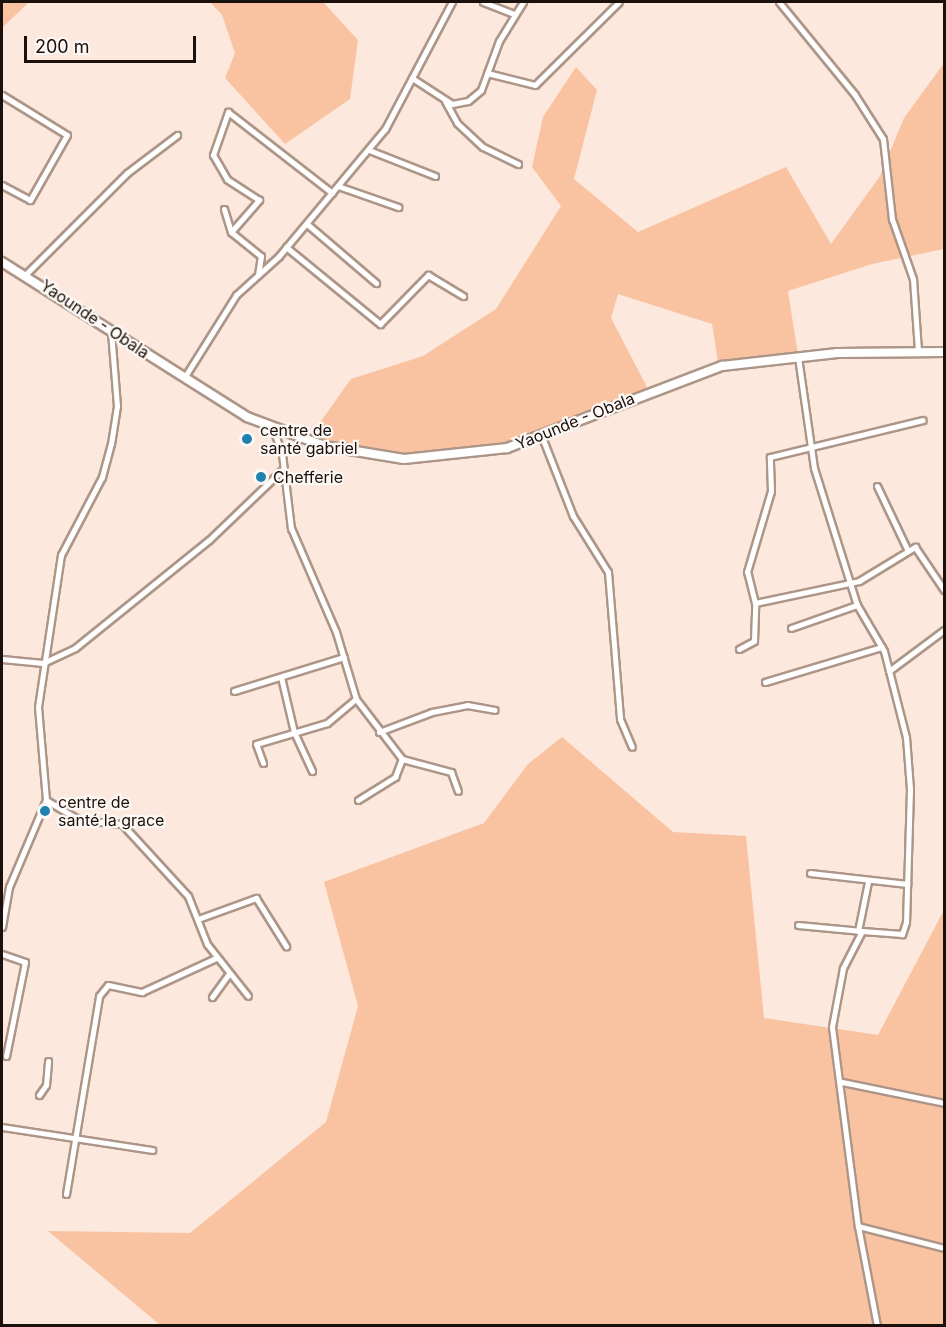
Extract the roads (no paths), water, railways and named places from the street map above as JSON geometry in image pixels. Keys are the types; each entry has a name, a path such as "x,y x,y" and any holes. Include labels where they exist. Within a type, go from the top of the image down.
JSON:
{"highway":[{"name":"Yaounde - Obala","path":"2,262 26,274 183,380 273,429 351,453 404,459 467,455 542,437 697,373 798,355 945,352"}],"street":[{"path":"183,380 228,306 307,224 369,150 412,78 452,2"},
{"path":"483,2 514,14"},
{"path":"444,99 468,101 481,90 514,14 523,2"},
{"path":"487,73 535,85 619,2"},
{"path":"779,2 855,95 883,139 892,219 913,279 918,351"},
{"path":"412,78 444,99 457,123 483,147 518,164"},
{"path":"2,95 68,135 30,200 2,185"},
{"path":"231,232 259,200 227,179 213,154 228,112 332,193"},
{"path":"26,274 127,173 177,135"},
{"path":"369,150 435,176"},
{"path":"338,186 398,207"},
{"path":"224,209 231,232 261,256 258,275"},
{"path":"307,224 376,283"},
{"path":"286,247 380,324 428,275 463,296"},
{"path":"2,927 9,887 46,800 38,707 61,555 102,477 111,444 117,406 110,329"},
{"path":"798,355 811,445 857,605 882,647 889,671 906,737 910,789 907,884 902,934 798,925"},
{"path":"739,649 754,641 755,603 747,572 771,491 770,457 811,445 923,420"},
{"path":"273,429 298,551 344,657 356,699 379,732 402,759 451,772 458,790"},
{"path":"542,437 573,516 608,572 620,719 633,747"},
{"path":"2,659 43,663 75,648 156,584 282,470"},
{"path":"877,486 908,550"},
{"path":"755,603 850,582 915,547 945,590"},
{"path":"791,628 857,605"},
{"path":"889,671 945,630"},
{"path":"765,682 882,647"},
{"path":"234,691 344,657"},
{"path":"281,677 294,732 312,771"},
{"path":"263,763 256,744 327,723 356,699"},
{"path":"379,732 432,712 466,705 495,710"},
{"path":"358,800 394,777 402,759"},
{"path":"46,800 79,820 122,824 188,896 216,958 248,996"},
{"path":"810,873 868,882 907,884"},
{"path":"868,882 860,931 843,968 832,1027 842,1082 858,1226 877,1326"},
{"path":"198,920 256,898 286,946"},
{"path":"2,954 25,962 6,1056"},
{"path":"66,1194 74,1139 83,1111 85,1065 99,996 108,985 142,992 216,958"},
{"path":"212,997 229,974"},
{"path":"39,1095 46,1085 48,1061"},
{"path":"842,1082 945,1103"},
{"path":"2,1127 152,1150"},
{"path":"858,1226 945,1248"}],"place":[{"name":"centre de santé gabriel","path":"247,439"},
{"name":"Chefferie","path":"261,477"},
{"name":"centre de santé la grace","path":"45,811"}]}
